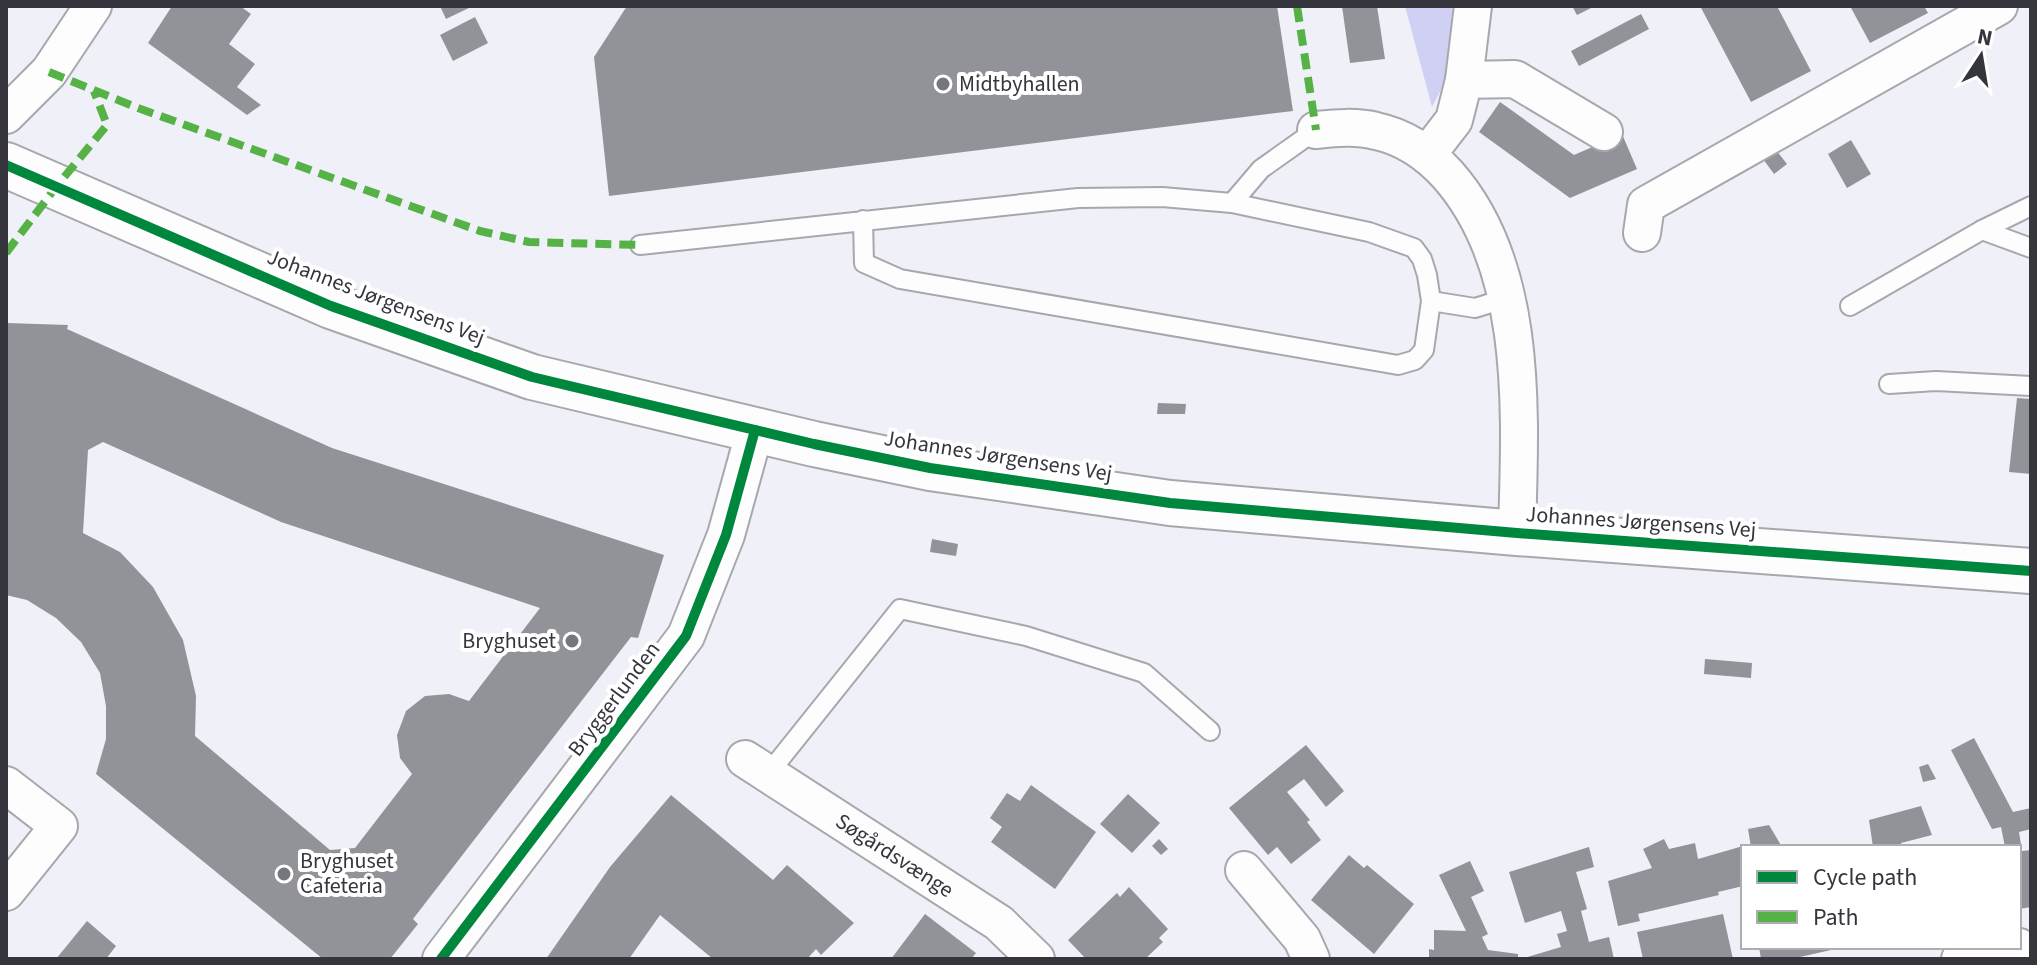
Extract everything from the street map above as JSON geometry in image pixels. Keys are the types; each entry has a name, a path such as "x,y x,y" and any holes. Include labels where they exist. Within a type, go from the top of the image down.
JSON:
{"street":[{"path":"6,115 49,72 93,6"},
{"path":"1427,155 1454,120 1464,80 1473,6"},
{"path":"1642,233 1646,205 1999,6"},
{"path":"1464,80 1515,79 1604,132"},
{"name":"Johannes Jørgensens Vej","path":"1316,130 1354,127 1398,137 1427,155 1459,188 1479,216 1507,298 1515,358 1519,443 1517,533"},
{"name":"Johannes Jørgensens Vej","path":"6,165 346,312 532,377 930,468 1170,503 1517,533 2031,571"},
{"name":"Bryggerlunden","path":"441,959 686,636 726,535 755,430"},
{"name":"Søgårdsvænge","path":"756,767 999,923 1036,959"},
{"path":"6,785 59,826 6,892"},
{"path":"1244,870 1302,939 1311,959"},
{"path":"1960,959 2009,949"}],"lane":[{"path":"1232,203 1261,169 1316,130"},
{"path":"640,245 863,220 1078,198 1162,197 1232,203 1369,232 1414,248 1422,259 1431,301 1424,350 1415,360 1398,365 900,279 864,263 863,220"},
{"path":"1850,306 1982,230 2031,206"},
{"path":"1982,230 2031,248"},
{"path":"1431,301 1475,308 1507,298"},
{"path":"1889,384 1936,381 2031,386"},
{"path":"756,767 900,609 1026,636 1144,673 1210,731"}],"shaded area":[{"path":"1405,6 1452,6 1446,80 1432,107"}],"building":[{"path":"172,6 240,6 251,14 229,44 255,64 237,87 261,105 247,115 148,43"},
{"path":"440,6 473,6 446,19"},
{"name":"Midtbyhallen","path":"627,6 1277,6 1293,111 609,196 594,57"},
{"path":"1342,6 1377,6 1385,59 1350,63"},
{"path":"1572,6 1595,6 1577,15"},
{"path":"1700,6 1777,6 1811,71 1751,102"},
{"path":"1850,6 1924,6 1928,13 1870,43"},
{"path":"1641,14 1649,29 1579,66 1571,51"},
{"path":"475,17 488,43 453,61 440,35"},
{"path":"1500,102 1574,155 1622,134 1637,169 1570,198 1479,132"},
{"path":"1851,140 1871,174 1847,188 1828,154"},
{"path":"1776,150 1787,164 1774,174 1763,159"},
{"name":"Bryghuset","path":"7,323 68,325 67,329 332,448 664,555 638,638 631,637 413,919 418,924 390,959 323,959 96,774 106,739 106,706 100,673 81,642 56,618 27,600 6,595","holes":["103,442 281,522 540,608 469,701 449,694 425,696 406,711 397,735 400,758 412,774 355,848 330,850 195,736 196,696 183,640 153,587 120,552 83,533 88,450"]},
{"path":"2017,398 2031,399 2031,474 2009,472"},
{"path":"1158,403 1186,404 1185,414 1157,414"},
{"path":"932,539 958,544 956,556 930,552"},
{"path":"1705,659 1752,663 1751,678 1704,674"},
{"path":"1974,738 2013,812 2031,808 2031,829 2019,832 2022,851 2031,850 2031,907 2021,909 2021,845 2005,845 2001,827 1992,829 1951,750"},
{"path":"1306,745 1344,791 1326,807 1304,779 1287,792 1310,820 1307,822 1321,840 1291,864 1277,847 1268,855 1229,808"},
{"path":"1928,764 1936,779 1923,782 1919,767"},
{"path":"1031,785 1096,832 1055,889 991,842 1002,827 990,818 1007,793 1020,801"},
{"path":"1128,794 1160,823 1132,853 1100,824"},
{"path":"671,795 773,880 787,865 854,923 821,955 816,949 807,959 713,959 660,915 629,959 546,959 610,867"},
{"path":"1921,806 1932,835 1902,845 1873,845 1869,820"},
{"path":"1769,825 1781,845 1751,845 1748,829"},
{"path":"1159,839 1168,849 1161,855 1152,846"},
{"path":"1664,839 1669,849 1695,843 1698,859 1741,847 1741,886 1718,892 1719,895 1638,914 1640,921 1618,926 1608,881 1652,868 1643,849"},
{"path":"1589,847 1594,867 1576,872 1587,909 1581,911 1589,942 1609,937 1614,959 1521,959 1561,947 1557,934 1567,931 1561,911 1525,923 1509,872"},
{"path":"1349,855 1364,868 1367,865 1414,904 1374,954 1311,900"},
{"path":"1470,861 1484,891 1471,897 1488,934 1482,937 1488,950 1518,954 1518,959 1429,959 1429,949 1434,950 1434,930 1466,931 1439,875"},
{"path":"1129,887 1168,929 1159,938 1163,942 1145,959 1086,959 1068,940 1117,893 1120,897"},
{"path":"925,914 976,953 971,959 891,959"},
{"path":"1723,914 1733,959 1643,959 1637,932"},
{"path":"87,921 116,946 106,959 56,959"},
{"path":"1759,949 1836,949 1791,959 1761,959"}],"marked path":[{"path":"1297,6 1316,130"},
{"path":"49,72 138,108 480,231 529,242 640,245"},
{"path":"6,253 107,125 94,91"}],"cycle path":[{"path":"6,165 331,306 532,377 814,444 930,468 1170,503 1517,533 2031,571"},
{"path":"441,959 686,636 726,535 755,430"}],"place":[{"name":"Midtbyhallen","path":"943,84"},
{"name":"Bryghuset","path":"572,641"},
{"name":"Bryghuset Cafeteria","path":"284,874"}]}
